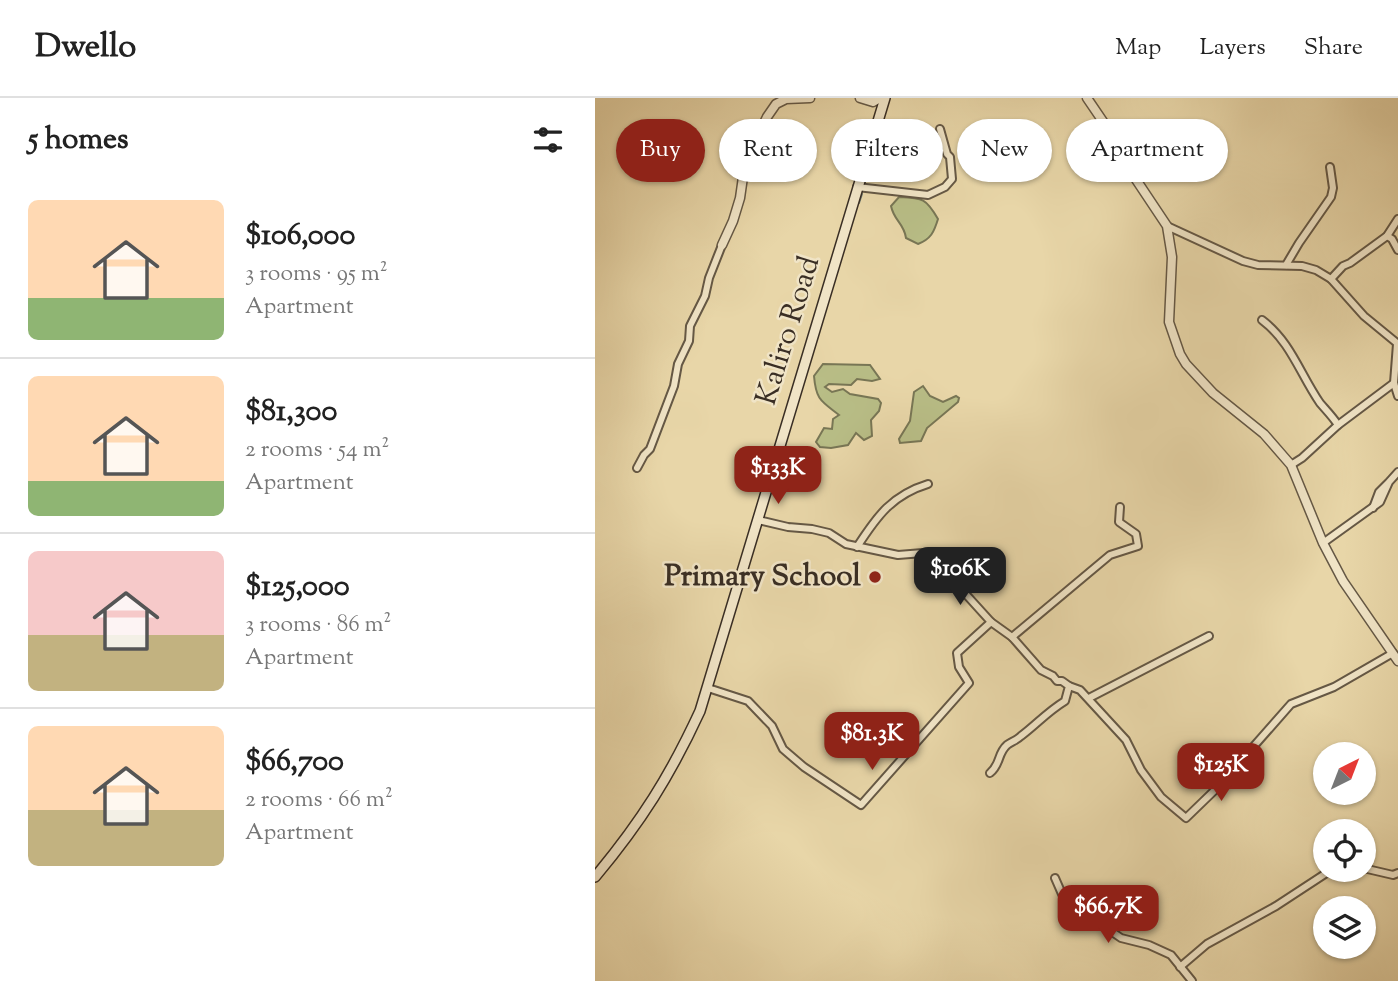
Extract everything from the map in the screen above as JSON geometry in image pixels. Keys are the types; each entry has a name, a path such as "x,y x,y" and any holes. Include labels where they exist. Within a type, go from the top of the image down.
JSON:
{"main road":[{"name":"Kaliro Road","path":"595,877 628,838 651,805 681,753 700,712 882,98"}],"street":[{"path":"638,468 650,449 674,386 678,364 689,341 689,326 705,296 709,278 737,210 745,163 776,104 786,99 810,98"},
{"path":"860,98 873,102 882,98"},
{"path":"758,520 829,533 846,544 857,547 898,555 923,553 941,568 991,622 1012,637 1041,670 1080,690 1089,698 1126,740 1141,770 1161,797 1186,818 1217,788 1291,704 1396,657 1343,581 1323,543 1291,465 1264,434 1206,386 1180,354 1169,322 1172,257 1167,226 1087,98"},
{"path":"857,187 928,195 945,187 953,179 950,157 943,140"},
{"path":"1286,265 1331,197 1331,167"},
{"path":"1331,279 1343,265 1350,263 1387,236 1398,219"},
{"path":"1167,226 1243,261 1258,265 1302,265 1331,279 1364,316 1397,344 1394,383 1398,396"},
{"path":"1387,236 1398,250"},
{"path":"1262,320 1275,330 1300,365 1320,402 1338,425"},
{"path":"1291,465 1394,383"},
{"path":"1323,543 1372,509 1385,495 1389,482 1398,472"},
{"path":"857,547 873,522 886,509 907,491 928,484"},
{"path":"1012,637 1110,555 1138,546 1136,534 1119,522 1120,508"},
{"path":"708,688 748,701 772,726 783,749 804,767 861,805 969,683 959,667 957,653 991,622"},
{"path":"1089,698 1209,636"},
{"path":"990,773 998,766 1000,755 1006,746 1020,738 1045,713 1065,701 1069,686"},
{"path":"1376,871 1393,875 1398,873"},
{"path":"1055,878 1062,894 1081,911 1121,938 1149,945 1171,955 1192,981"},
{"path":"1180,967 1224,934 1276,906 1313,882"}],"green space":[{"path":"899,197 923,200 938,219 926,240 918,244 906,238 891,206"},
{"path":"823,364 870,365 880,379 857,379 851,385 829,384 825,387 832,392 843,389 850,394 878,399 881,403 879,411 871,420 872,436 864,440 856,433 848,445 831,448 820,447 816,442 824,428 832,429 833,419 839,415 824,403 816,390 814,376"},
{"path":"923,386 930,396 943,402 956,396 959,398 958,402 927,428 921,441 900,443 899,439 910,421 914,392"}],"waterway":[{"path":"859,203 862,194"}],"place":[{"name":"Primary School","path":"875,577"}]}
